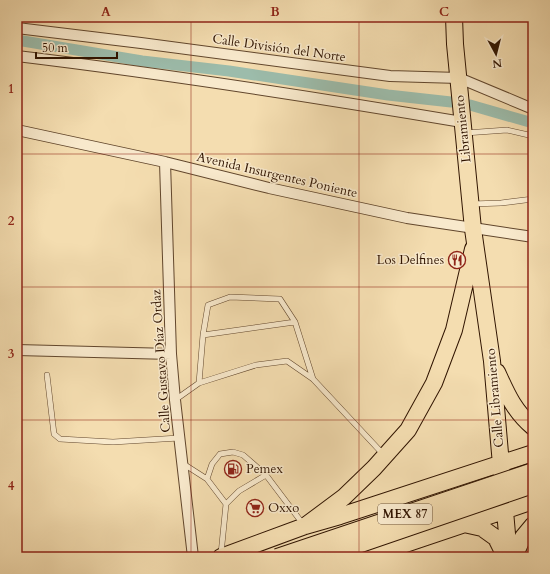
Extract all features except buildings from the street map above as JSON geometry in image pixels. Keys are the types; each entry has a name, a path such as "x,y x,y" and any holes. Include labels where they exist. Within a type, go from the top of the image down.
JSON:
{"main road":[{"name":"Libramiento","path":"454,17 458,78 474,234"},
{"name":"Calle Libramiento","path":"474,234 492,360 509,557"},
{"path":"305,526 344,497 374,468 408,430 434,383 454,330 474,234"},
{"path":"492,360 510,400 522,418 533,427"},
{"path":"221,557 305,526 450,481 533,453"},
{"path":"533,460 531,462 531,477 533,480"},
{"name":"MEX 87","path":"277,557 533,471"},
{"path":"450,481 463,485 471,496 471,510 464,524"},
{"name":"MEX 87","path":"323,557 533,485"},
{"path":"367,557 533,501"},
{"path":"464,524 482,528 496,538 506,557"},
{"path":"514,557 523,537 533,525"}],"street":[{"name":"Calle División del Norte","path":"17,28 390,76 458,78 533,109"},
{"path":"17,56 121,69 312,97 463,127"},
{"name":"Avenida Insurgentes Poniente","path":"17,130 165,162 269,188 474,234 533,237"},
{"name":"Calle Gustavo Díaz Ordaz","path":"165,162 171,354 174,400 193,557"},
{"path":"17,350 171,354"}],"lane":[{"path":"463,127 507,130 533,136"},
{"path":"471,204 501,203 533,198"},
{"path":"199,383 203,334 208,304 230,297 280,299 295,322 314,379"},
{"path":"203,334 295,322"},
{"path":"174,400 199,383 256,365 287,361 314,379 385,456"},
{"path":"47,375 54,434 60,439 114,442 179,438"},
{"path":"207,479 212,464 220,454 233,452 243,455 266,475 305,526"},
{"path":"182,463 207,479 226,504"},
{"path":"221,557 226,504 239,492 266,475"}],"waterway":[{"path":"17,40 142,61 229,71 388,95 451,102"},
{"path":"470,105 533,123"}],"place":[{"name":"Los Delfines","path":"457,260"},
{"name":"Pemex","path":"233,469"},
{"name":"Oxxo","path":"255,508"}]}
